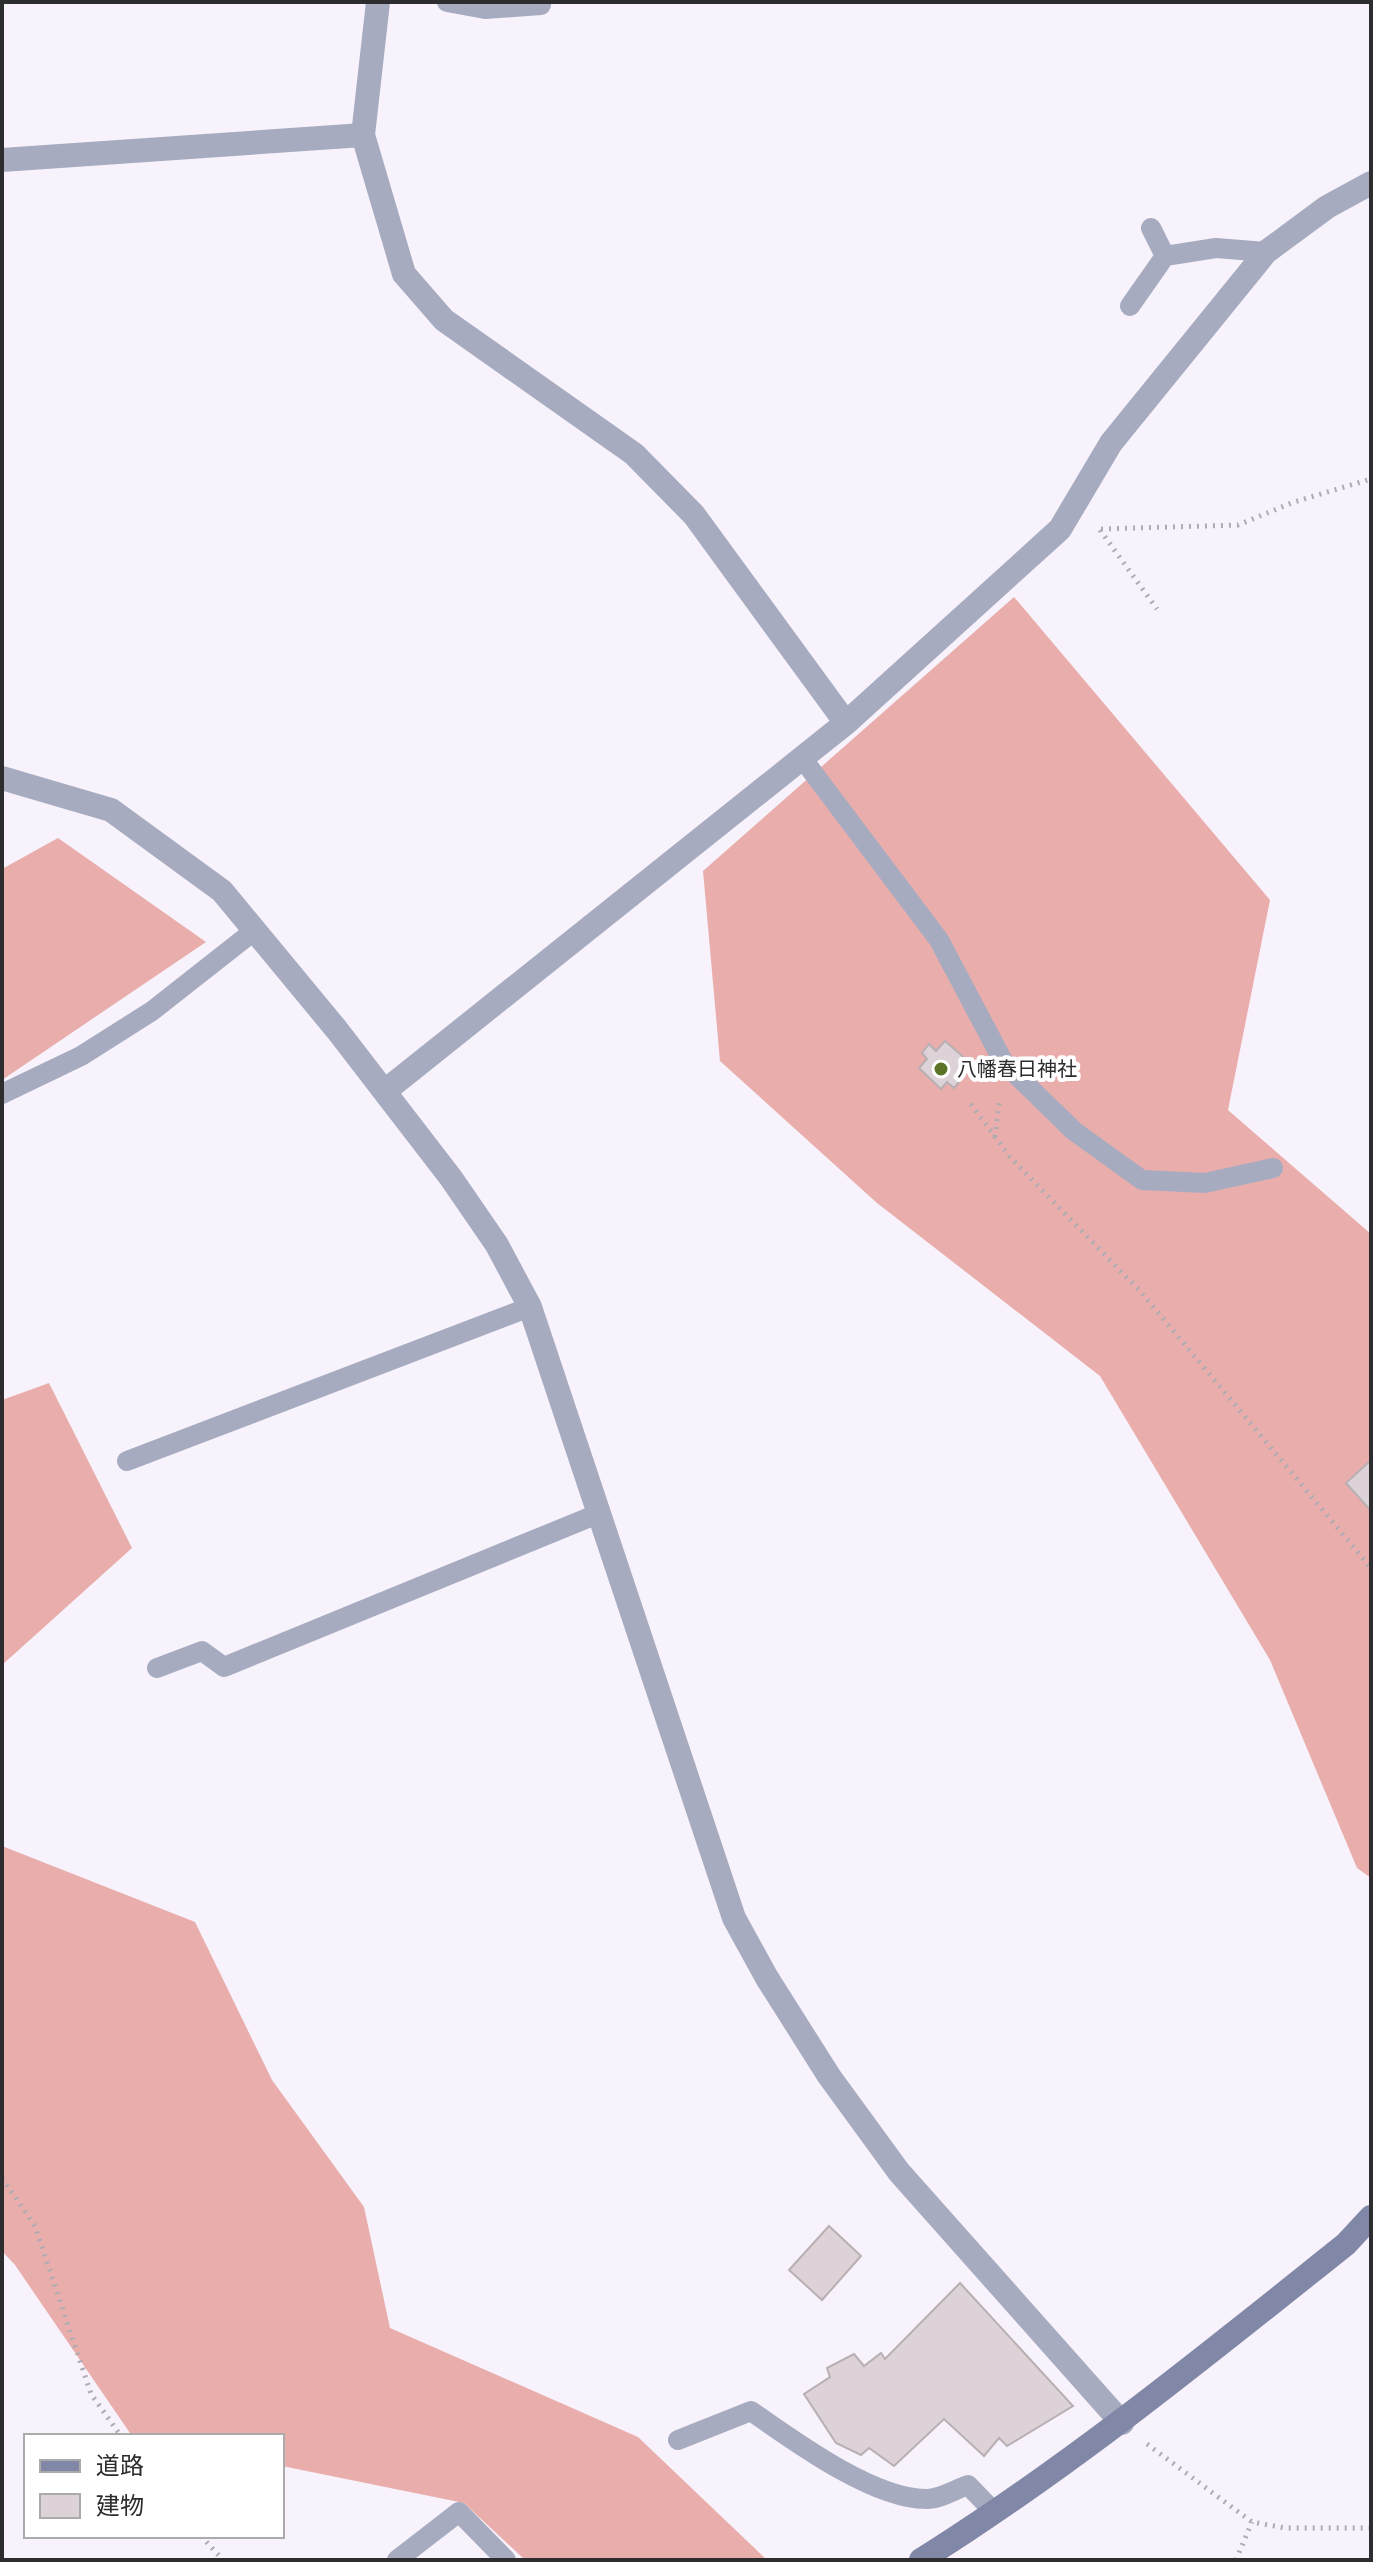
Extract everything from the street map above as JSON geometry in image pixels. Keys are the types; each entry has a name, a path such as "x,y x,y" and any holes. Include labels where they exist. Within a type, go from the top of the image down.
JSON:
{"street":[{"path":"378,2 363,135 404,274 444,320 634,454 654,474 694,515 846,723"},
{"path":"2,160 363,135"},
{"path":"385,1091 846,723 1060,529 1111,443 1266,252 1327,207 1371,183"},
{"path":"2,778 111,810 222,891 385,1091 497,1245 530,1307 734,1918 767,1978 829,2076 899,2172 1122,2423"},
{"path":"921,2560 995,2513 1122,2423 1346,2244 1371,2217"}],"lane":[{"path":"447,2 485,9 541,5"},
{"path":"1151,228 1165,256"},
{"path":"1130,306 1165,256 1216,248 1266,252"},
{"path":"802,758 939,940 1004,1063 1074,1131 1142,1180 1205,1183 1273,1168"},
{"path":"2,1094 81,1056 152,1011 255,930"},
{"path":"127,1461 530,1307"},
{"path":"157,1668 202,1651 224,1667 600,1513"},
{"path":"678,2440 751,2411 819,2459 894,2494 929,2500 968,2485 995,2513"},
{"path":"397,2560 459,2512 506,2560"}],"path":[{"path":"1060,529 1238,525 1294,502 1371,479"},
{"path":"1099,529 1157,609"},
{"path":"971,1104 1009,1156 1141,1292 1371,1568"},
{"path":"2,2178 35,2226 91,2394 120,2434"},
{"path":"1122,2423 1163,2458 1252,2522 1285,2528 1371,2528"},
{"path":"1236,2560 1252,2522"},
{"path":"203,2538 223,2560"}],"shaded area":[{"path":"1014,597 1270,900 1228,1110 1371,1234 1371,1878 1357,1868 1270,1660 1100,1376 877,1203 720,1061 703,871"},
{"path":"58,838 206,942 2,1080 2,869"},
{"path":"49,1383 132,1548 2,1665 2,1400"},
{"path":"2,1846 195,1922 272,2080 364,2207 390,2328 638,2437 767,2560 525,2560 464,2503 284,2466 284,2434 131,2434 15,2265 2,2251"}],"building":[{"path":"945,1041 968,1061 959,1070 965,1075 954,1088 947,1082 941,1089 919,1068 927,1059 922,1053 929,1044 936,1051"},
{"path":"1371,1460 1371,1511 1346,1483"},
{"path":"829,2226 861,2256 822,2300 789,2270"},
{"path":"960,2283 1073,2406 1007,2446 999,2438 984,2456 944,2419 894,2466 869,2448 861,2455 836,2443 804,2394 830,2377 827,2368 854,2354 864,2366 881,2353 885,2359"}],"place":[{"name":"八幡春日神社","path":"941,1069"}]}
